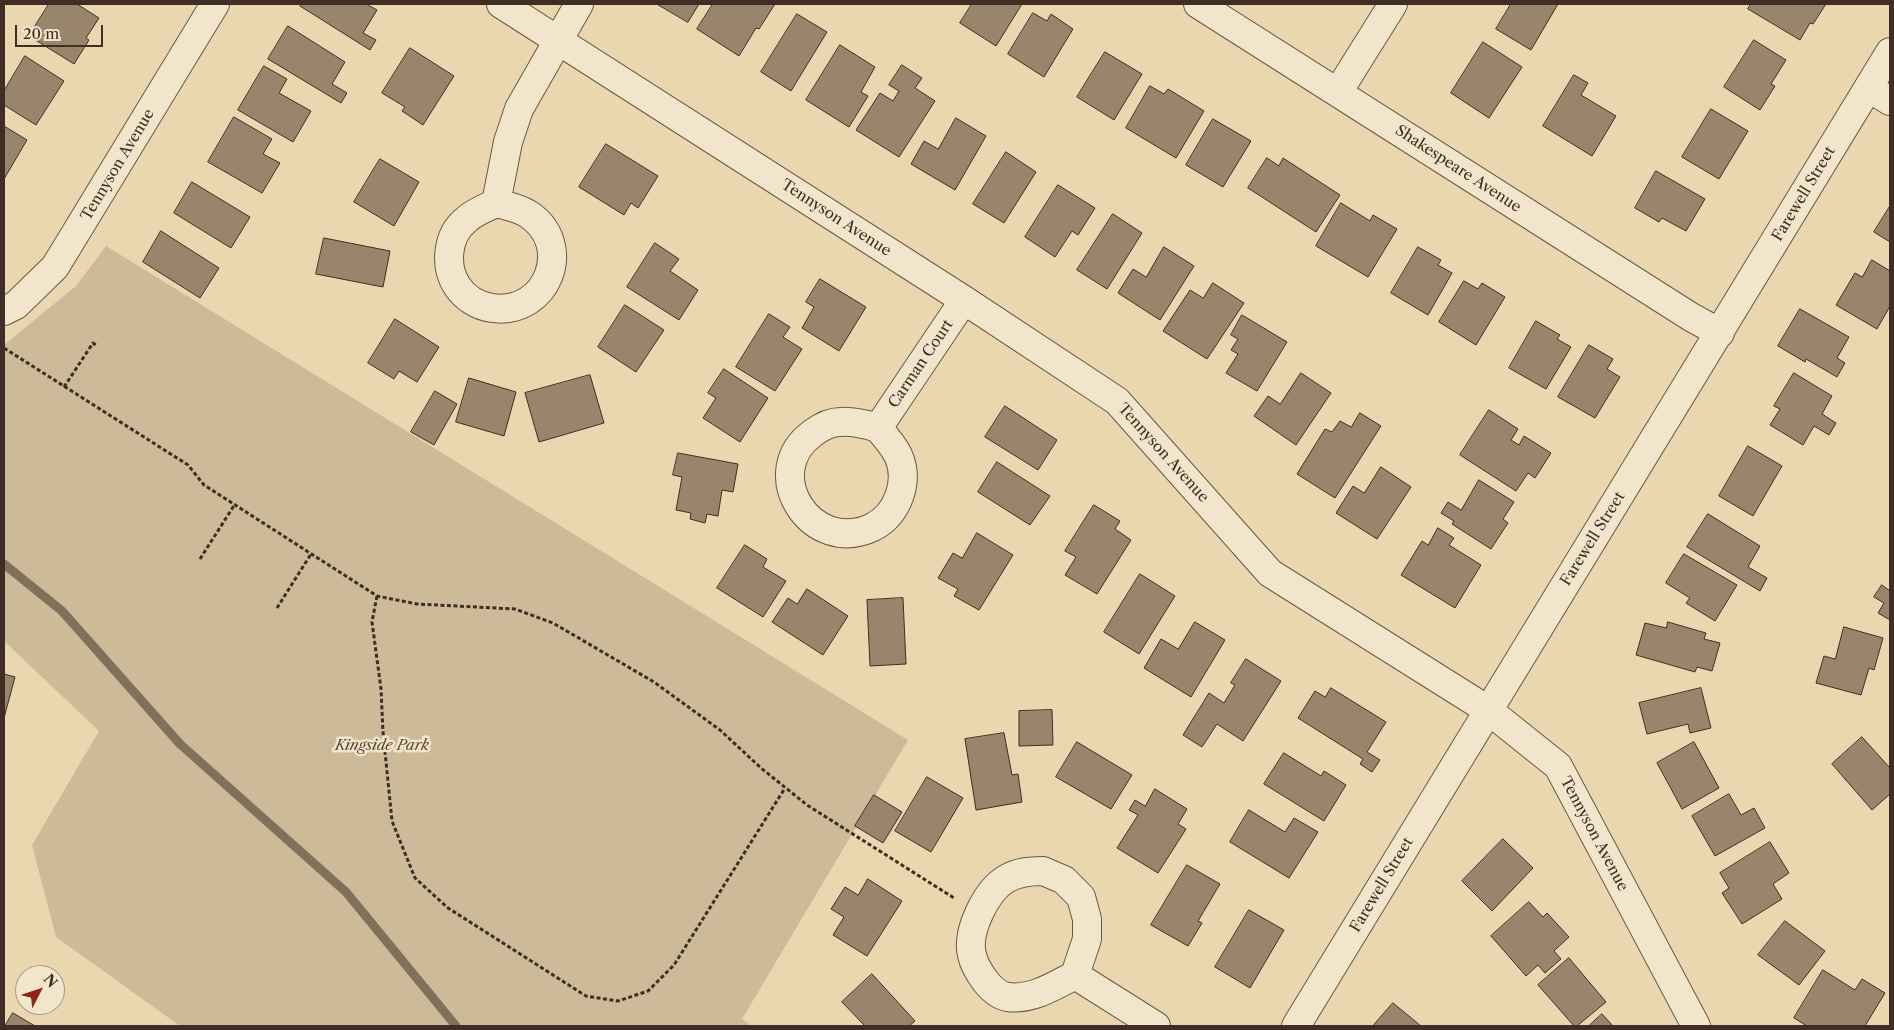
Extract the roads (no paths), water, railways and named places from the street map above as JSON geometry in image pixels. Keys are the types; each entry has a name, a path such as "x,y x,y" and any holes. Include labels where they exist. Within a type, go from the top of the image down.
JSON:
{"street":[{"name":"Tennyson Avenue","path":"4,311 16,304 55,267 215,4"},
{"name":"Tennyson Avenue","path":"501,4 964,300 1117,401 1270,573 1488,710 1558,766 1696,1026"},
{"path":"496,203 508,142 519,109 579,4"},
{"name":"Shakespeare Avenue","path":"1198,4 1691,317 1720,333"},
{"path":"1338,92 1392,4"},
{"name":"Farewell Street","path":"1296,1026 1720,333 1879,95 1890,52"},
{"name":"Carman Court","path":"878,428 964,300"},
{"path":"838,422 856,422 878,428 899,456 902,474 901,493 892,510 879,523 862,532 843,534 824,529 808,519 797,505 791,488 791,470 796,452 806,438 821,427 838,422"},
{"path":"1043,871 1064,880 1081,897 1087,919 1087,938 1075,975 1046,991 1022,997 1005,996 991,988 980,974 972,955 972,932 979,913 992,892 1005,879 1024,872 1043,871"},
{"path":"1075,975 1156,1026"}],"waterway":[{"path":"4,564 62,611 180,744 346,892 456,1026"}],"park label":[{"name":"Kingside Park","path":"382,746"}]}
